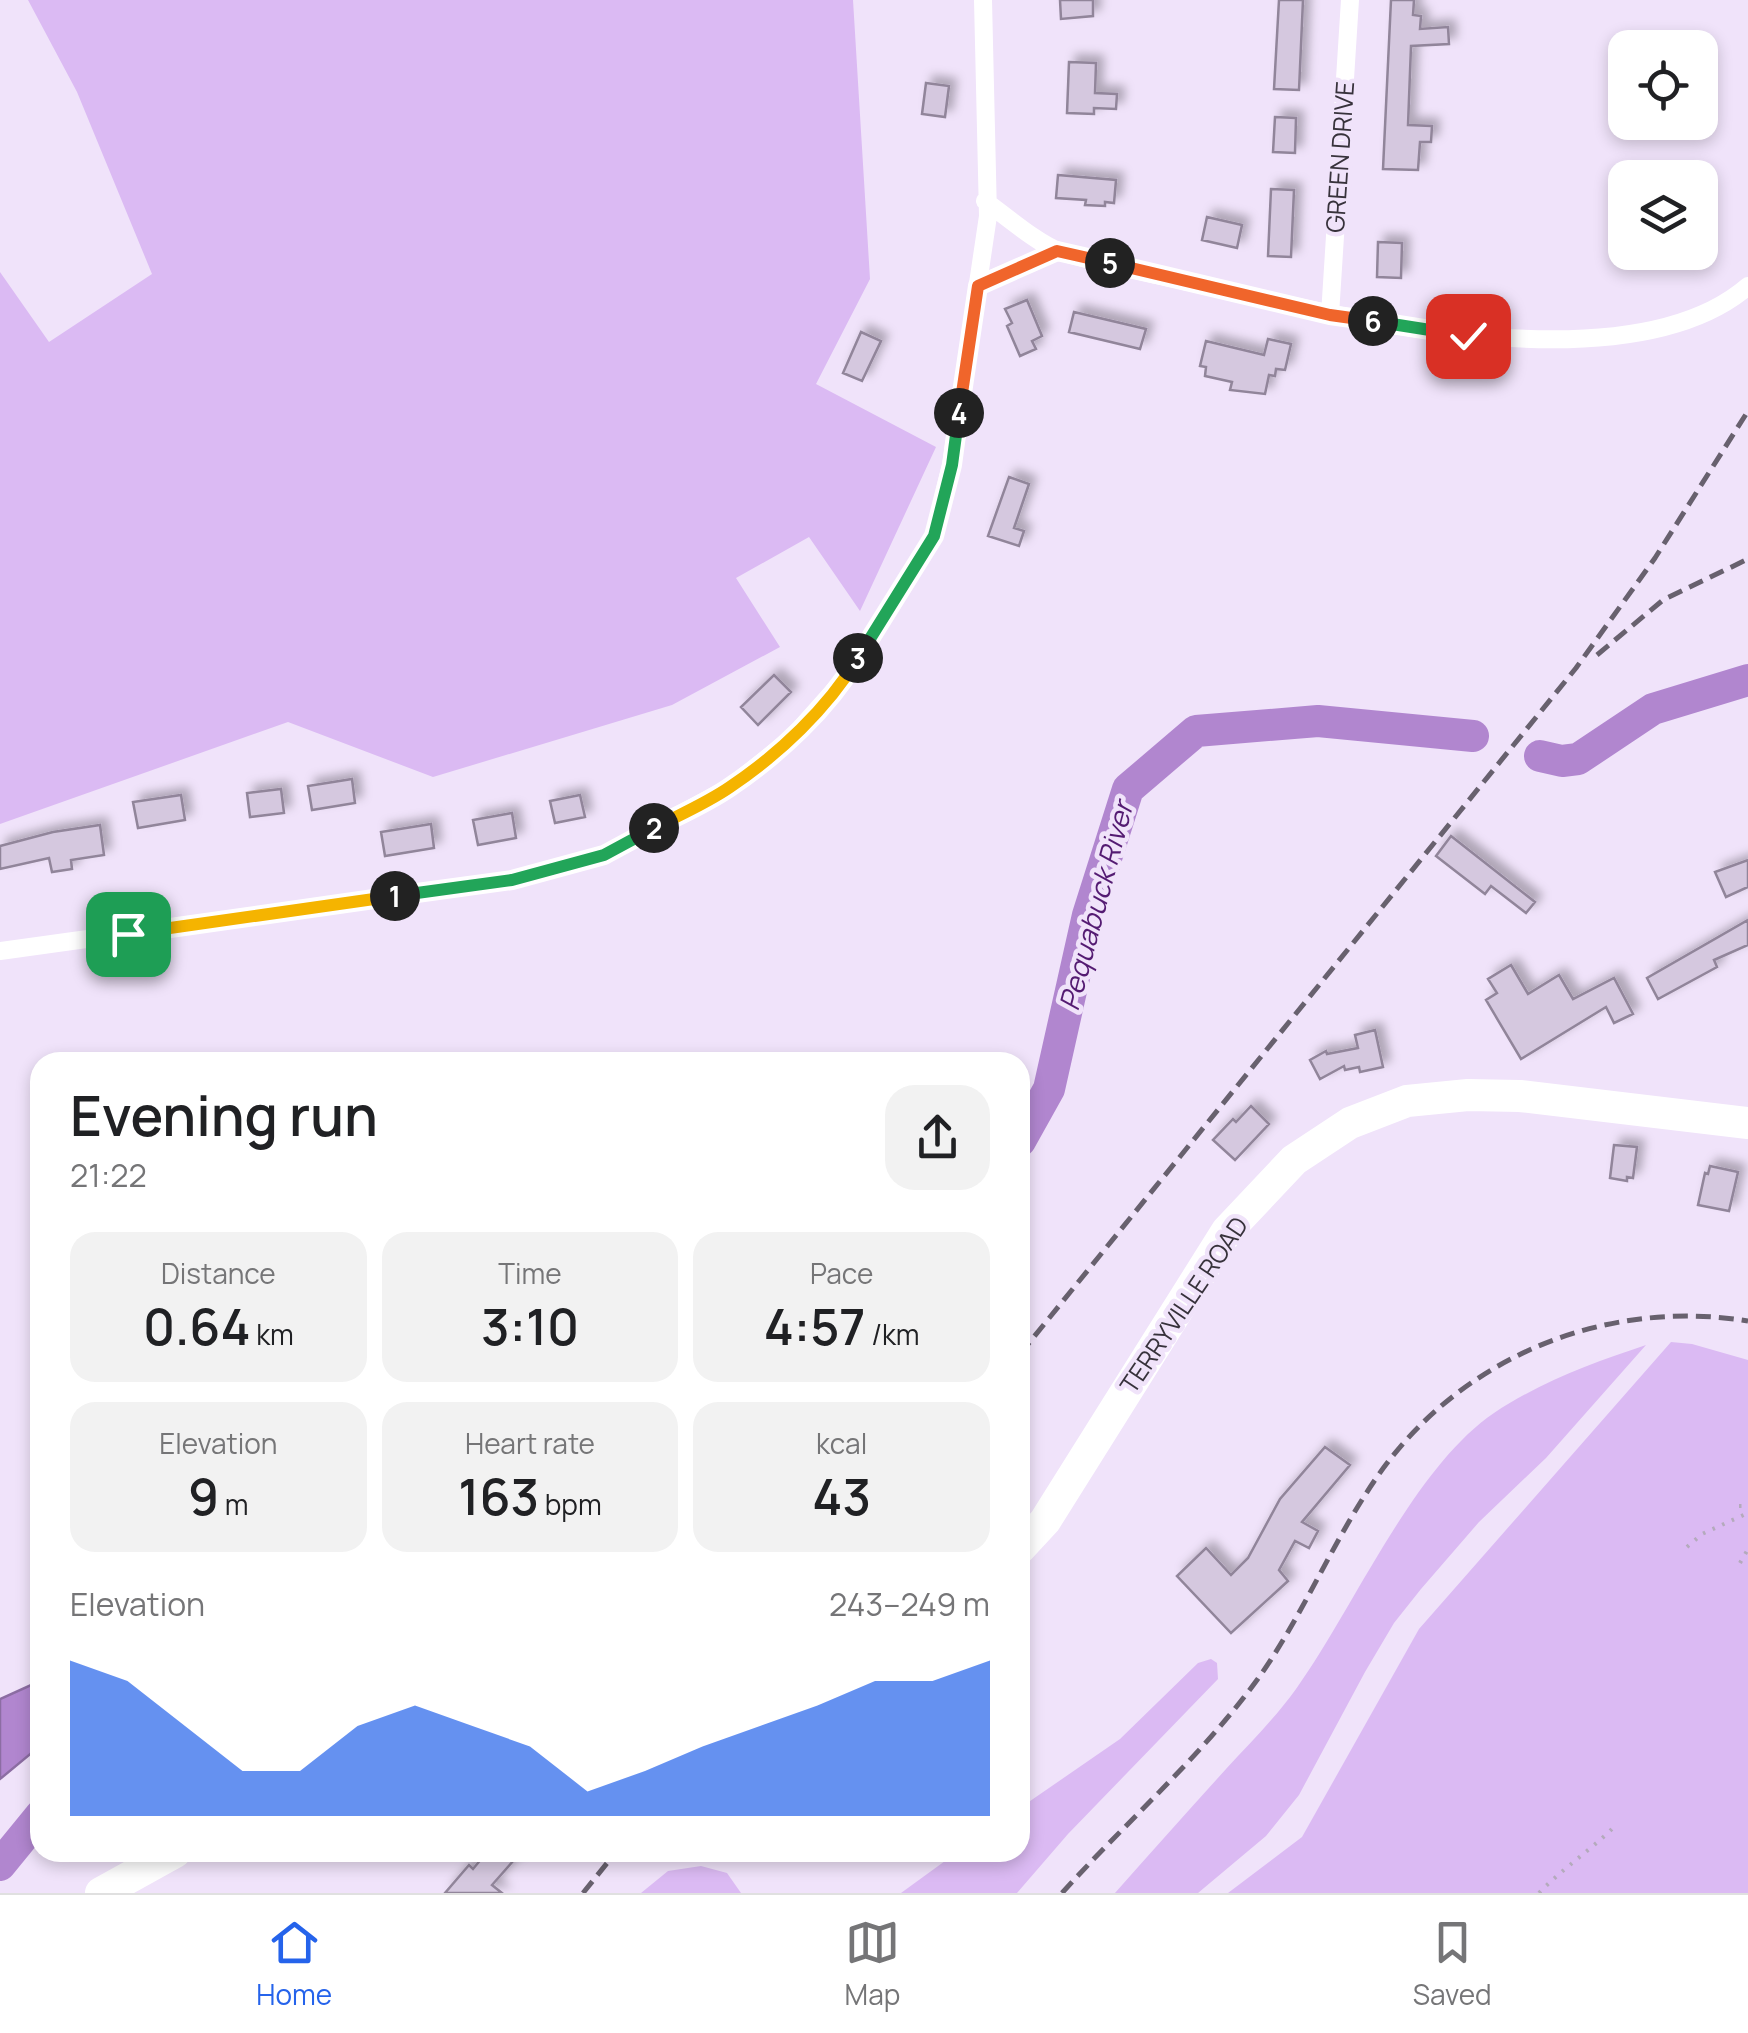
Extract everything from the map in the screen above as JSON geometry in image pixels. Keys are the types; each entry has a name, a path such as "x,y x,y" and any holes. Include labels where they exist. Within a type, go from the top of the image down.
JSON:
{"highway":[{"name":"TERRYVILLE ROAD","path":"1030,1538 1046,1522 1227,1231 1294,1160 1350,1123 1407,1101 1468,1094 1520,1096 1748,1124"},
{"path":"100,1893 156,1862"}],"street":[{"path":"0,951 512,880 604,855 729,788 790,740 847,676 934,536 952,465 987,209 983,0"},
{"name":"GREEN DRIVE","path":"1330,315 1350,0"},
{"path":"987,209 1057,251 1330,315 1468,336 1599,338 1667,328 1732,300 1748,286"},
{"path":"978,286 1057,251"}],"path":[{"path":"1739,1506 1748,1510"},
{"path":"1687,1547 1702,1534 1748,1510"},
{"path":"1740,1563 1748,1549"},
{"path":"1539,1893 1615,1826"}],"shaded area":[{"path":"28,0 853,0 870,279 816,384 936,447 860,611 809,537 736,578 780,647 672,705 433,777 288,722 0,824 0,272 49,342 152,274 77,92"},
{"path":"1671,1342 1748,1360 1748,1893 1228,1893 1302,1837 1419,1629"},
{"path":"1646,1345 1546,1458 1479,1522 1394,1623 1299,1795 1266,1836 1198,1893 1115,1893 1288,1699 1411,1503 1465,1437 1494,1413 1549,1382"},
{"path":"1211,1659 1217,1663 1218,1679 1068,1834 1017,1893 901,1893 944,1862 1030,1862 1030,1801 1120,1739 1198,1663"},
{"path":"30,1686 30,1754 0,1779 0,1699"},
{"path":"701,1866 727,1873 741,1893 641,1893 668,1871"}],"building":[{"path":"1060,0 1093,0 1093,16 1061,19"},
{"path":"1279,0 1303,0 1299,90 1274,89"},
{"path":"1391,0 1414,0 1413,15 1421,16 1420,29 1448,27 1449,44 1411,46 1408,125 1432,126 1431,142 1420,142 1418,170 1383,169"},
{"path":"1069,62 1096,63 1095,93 1117,94 1116,109 1094,108 1094,114 1067,113"},
{"path":"926,83 949,86 945,117 922,114"},
{"path":"1275,117 1296,118 1295,153 1273,152"},
{"path":"1058,175 1116,180 1114,203 1085,205 1086,200 1056,198"},
{"path":"1271,189 1294,190 1291,257 1268,256"},
{"path":"1207,217 1242,225 1237,248 1202,240"},
{"path":"1378,242 1402,243 1401,278 1377,277"},
{"path":"1027,300 1042,336 1032,341 1036,349 1020,356 1007,326 1012,323 1005,309"},
{"path":"1074,312 1146,329 1140,349 1069,332"},
{"path":"861,332 881,341 862,381 843,373"},
{"path":"1268,339 1291,344 1285,370 1276,369 1275,376 1269,375 1265,394 1230,390 1232,382 1205,376 1206,367 1200,366 1206,341 1264,355"},
{"path":"1009,477 1029,484 1014,528 1024,531 1019,546 988,536"},
{"path":"774,675 791,692 758,725 741,707"},
{"path":"352,779 355,803 312,810 308,786"},
{"path":"281,789 284,813 250,817 247,793"},
{"path":"181,795 185,820 138,828 133,802"},
{"path":"580,795 585,817 555,823 550,801"},
{"path":"512,813 516,838 478,845 473,820"},
{"path":"431,824 434,848 385,856 381,832"},
{"path":"100,825 104,855 71,860 72,869 52,872 49,858 0,869 0,846"},
{"path":"1451,836 1535,902 1526,913 1491,886 1485,894 1436,856"},
{"path":"1748,860 1748,887 1726,897 1715,872"},
{"path":"1748,920 1748,945 1714,960 1717,967 1658,999 1647,978"},
{"path":"1511,965 1528,994 1559,975 1573,999 1614,978 1633,1014 1614,1023 1606,1007 1521,1059 1486,1000 1497,993 1488,979"},
{"path":"1375,1030 1383,1067 1360,1072 1359,1067 1345,1070 1344,1066 1320,1079 1310,1060 1326,1051 1327,1054 1358,1048 1355,1035"},
{"path":"1251,1106 1269,1124 1235,1160 1213,1140"},
{"path":"1614,1145 1637,1147 1633,1178 1627,1177 1627,1181 1610,1178"},
{"path":"1710,1166 1738,1172 1729,1211 1698,1205"},
{"path":"1325,1447 1350,1465 1302,1522 1318,1531 1309,1548 1295,1541 1279,1570 1288,1581 1231,1633 1177,1576 1206,1548 1231,1575 1248,1558 1280,1499"},
{"path":"479,1862 512,1862 492,1885 502,1893 445,1893 469,1865 473,1869"}],"waterway":[{"name":"Pequabuck River","path":"1540,756 1562,761 1578,759 1653,709 1748,680"},
{"name":"Pequabuck River","path":"1030,1123 1049,1089 1088,915 1128,789 1196,731 1318,721 1473,736"},
{"name":"Pequabuck River","path":"0,1865 30,1828"}],"railway":[{"path":"1030,1342 1576,668 1655,558 1748,411"},
{"path":"1597,655 1663,600 1748,559"},
{"path":"1062,1893 1235,1709 1274,1656 1377,1477 1411,1435 1450,1399 1493,1369 1540,1345 1590,1329 1641,1319 1694,1316 1748,1321"},
{"path":"583,1893 608,1862"}],"route":[{"path":"128,934 512,880 604,855 729,788 790,740 847,676 934,536 952,465 978,286 1057,251 1330,315 1468,336"}]}
